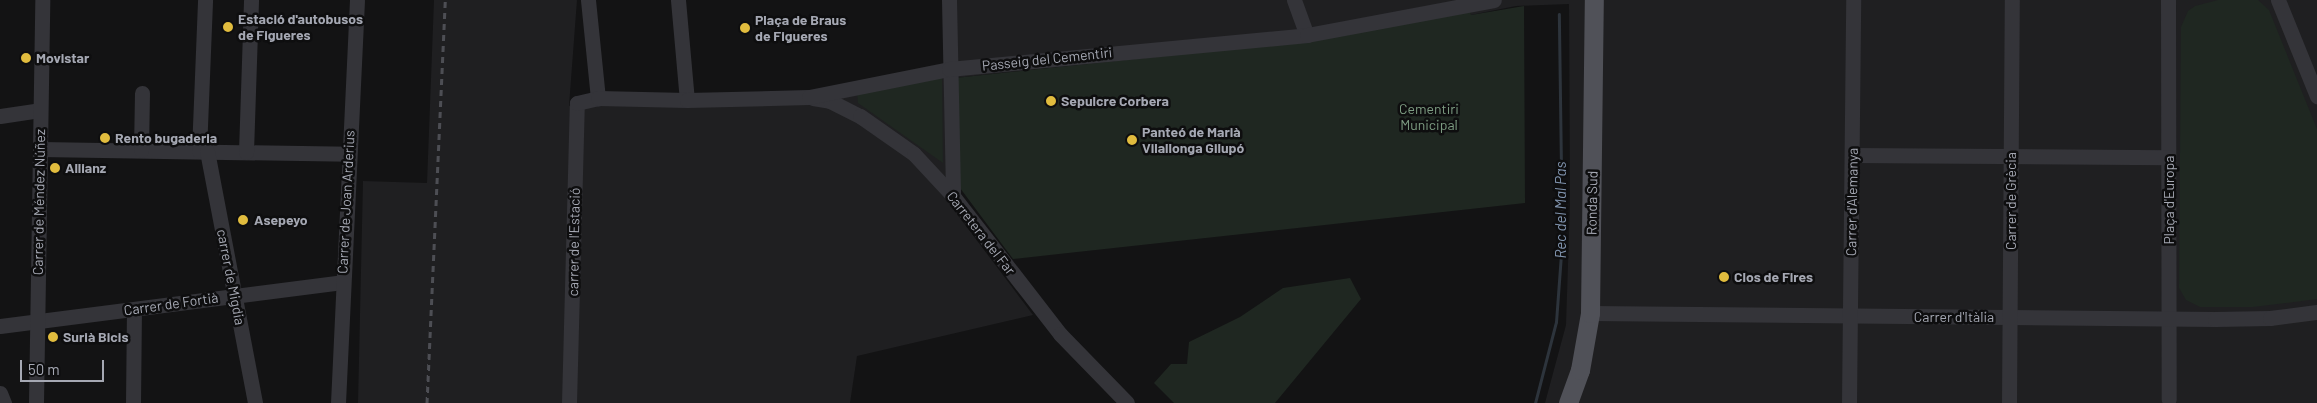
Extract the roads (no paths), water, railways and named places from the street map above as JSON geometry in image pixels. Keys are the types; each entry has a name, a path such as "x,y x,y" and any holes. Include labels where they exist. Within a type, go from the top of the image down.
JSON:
{"main road":[{"name":"Ronda Sud","path":"1568,403 1580,370 1590,313 1594,0"}],"street":[{"name":"Carrer de Méndez Núñez","path":"36,403 42,0"},
{"name":"carrer de Migdia","path":"205,0 203,151 235,295 254,403"},
{"path":"246,152 251,0"},
{"name":"Carrer de Joan Arderius","path":"338,403 342,282 357,0"},
{"path":"588,0 598,98"},
{"path":"678,0 687,100"},
{"path":"949,0 952,196"},
{"path":"1294,0 1308,35"},
{"name":"Passeig del Cementiri","path":"598,98 687,100 809,97 949,69 1308,35 1494,0"},
{"name":"Carrer d'Alemanya","path":"1849,403 1853,155 1853,0"},
{"name":"Carrer de Grècia","path":"2009,403 2012,0"},
{"name":"Plaça d'Europa","path":"2168,0 2169,399"},
{"path":"2278,0 2317,96"},
{"path":"851,111 851,96 859,87"},
{"path":"141,150 142,93"},
{"name":"Carretera del Far","path":"809,97 830,101 851,111 914,154 952,196 1060,334 1127,403"},
{"name":"carrer de l'Estació","path":"569,403 577,103 598,98"},
{"path":"0,116 40,110"},
{"path":"40,150 349,154"},
{"path":"1853,155 2169,157"},
{"name":"Carrer de Fortià","path":"0,326 342,282"},
{"path":"133,403 134,310"},
{"name":"Carrer d'Itàlia","path":"1590,313 1850,317 2270,318 2317,312"},
{"path":"0,393 4,403"}],"waterway":[{"name":"Rec del Mal Pas","path":"1535,403 1556,322 1562,241 1559,14"}],"railway":[{"path":"427,403 445,0"}],"place":[{"name":"Estació d'autobusos de Figueres","path":"228,27"},
{"name":"Plaça de Braus de Figueres","path":"745,28"},
{"name":"Movistar","path":"26,58"},
{"name":"Sepulcre Corbera","path":"1051,101"},
{"name":"Rento bugaderia","path":"105,138"},
{"name":"Panteó de Marià Vilallonga Gilupó","path":"1132,140"},
{"name":"Allianz","path":"55,168"},
{"name":"Asepeyo","path":"243,220"},
{"name":"Clos de Fires","path":"1724,277"},
{"name":"Surià Bicis","path":"53,337"}],"park label":[{"name":"Cementiri Municipal","path":"1429,118"}]}
